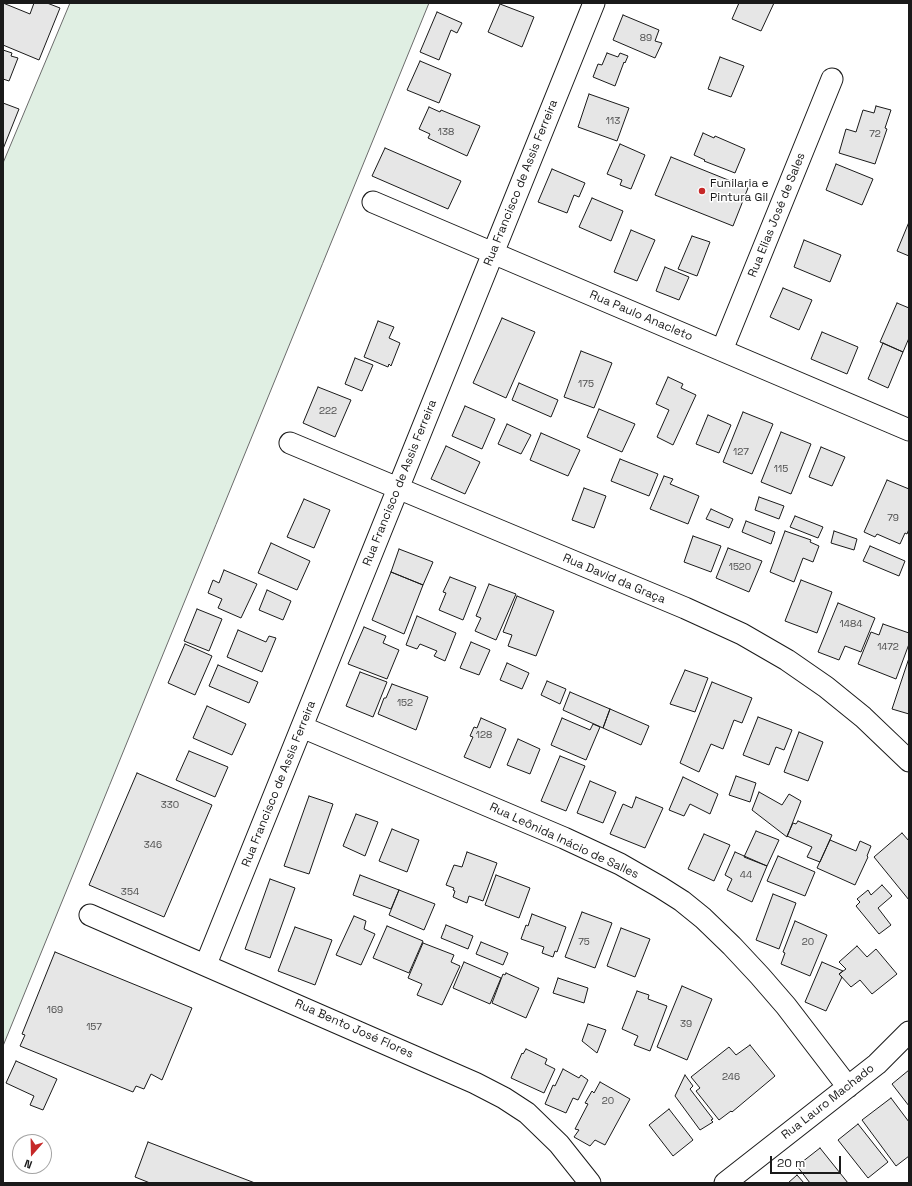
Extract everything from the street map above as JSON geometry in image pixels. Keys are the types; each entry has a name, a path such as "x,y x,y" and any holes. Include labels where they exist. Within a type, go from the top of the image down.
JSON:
{"street":[{"name":"Rua Francisco de Assis Ferreira","path":"206,964 594,3"},
{"name":"Rua Elias José de Sales","path":"722,350 832,80"},
{"name":"Rua Paulo Anacleto","path":"373,202 909,430"},
{"name":"Rua David da Graça","path":"290,443 685,608 742,634 787,660 826,687 863,717 909,761"},
{"name":"Rua Leônida Inácio de Salles","path":"302,727 620,864 682,901 703,918 760,976 786,1006 848,1087"},
{"name":"Rua Bento José Flores","path":"90,915 206,964 475,1082 527,1113 558,1144 590,1183"},
{"name":"Rua Lauro Machado","path":"725,1183 877,1064 909,1032"}],"green space":[{"path":"70,3 429,3 3,1046 3,163"}],"building":[{"path":"3,3 30,14 34,3 47,3 60,8 39,60 3,45"},
{"path":"739,3 774,3 761,31 732,19"},
{"path":"500,4 534,17 522,47 488,32"},
{"path":"437,12 462,23 457,33 451,30 439,60 420,52"},
{"path":"623,15 659,30 655,41 662,43 655,58 613,40"},
{"path":"3,50 12,53 11,56 18,58 9,81 3,79"},
{"path":"607,53 618,57 620,53 628,56 625,63 624,62 615,86 593,77 598,64 602,65"},
{"path":"720,57 744,66 731,97 708,89"},
{"path":"420,61 451,74 439,103 407,90"},
{"path":"589,94 629,108 617,141 578,127"},
{"path":"3,103 19,109 3,149"},
{"path":"876,106 891,110 885,128 887,129 875,164 839,153 846,129 856,132 863,110 874,113"},
{"path":"429,107 440,112 441,110 480,126 467,156 428,138 430,134 419,129"},
{"path":"703,133 714,138 715,136 745,149 735,173 704,161 705,160 694,155"},
{"path":"620,144 645,155 631,189 620,185 622,180 607,174"},
{"path":"385,148 461,181 448,209 372,176"},
{"name":"Funilaria e Pintura Gil","path":"671,157 748,188 733,226 655,195"},
{"path":"836,164 873,179 862,205 826,190"},
{"path":"552,169 585,183 579,197 574,195 567,213 538,202"},
{"path":"592,198 623,211 611,241 579,227"},
{"path":"909,222 909,256 897,251"},
{"path":"631,230 655,240 637,281 614,272"},
{"path":"692,236 710,242 697,276 678,269"},
{"path":"804,240 841,255 830,282 794,267"},
{"path":"665,267 689,277 679,300 656,291"},
{"path":"783,288 812,300 799,330 770,317"},
{"path":"897,303 909,308 909,338 903,352 880,342"},
{"path":"502,318 535,332 506,398 473,383"},
{"path":"378,321 394,327 389,338 400,343 391,366 389,364 388,367 364,357"},
{"path":"822,332 858,347 847,374 811,359"},
{"path":"883,343 903,352 888,388 868,379"},
{"path":"581,351 612,363 594,408 564,397"},
{"path":"355,358 373,365 362,391 345,384"},
{"path":"668,377 683,384 681,388 696,395 673,445 657,437 669,410 656,404"},
{"path":"519,383 558,400 551,417 512,400"},
{"path":"318,387 351,400 335,437 303,423"},
{"path":"465,406 495,419 482,449 452,436"},
{"path":"599,409 635,424 622,452 587,437"},
{"path":"743,412 773,424 752,474 723,462"},
{"path":"708,415 731,425 719,453 696,444"},
{"path":"507,424 531,435 521,454 498,444"},
{"path":"781,432 811,444 791,494 761,482"},
{"path":"541,433 580,450 568,476 530,460"},
{"path":"446,446 480,462 465,494 431,479"},
{"path":"821,447 845,457 832,486 809,477"},
{"path":"620,459 658,474 649,496 611,481"},
{"path":"664,476 673,479 670,484 699,496 688,524 650,509"},
{"path":"887,480 909,489 909,529 907,534 905,533 900,544 877,534 875,537 864,532"},
{"path":"584,488 606,496 594,528 572,520"},
{"path":"759,497 784,506 779,519 755,510"},
{"path":"304,499 330,510 314,548 287,537"},
{"path":"711,509 733,519 729,528 706,519"},
{"path":"795,516 823,527 818,538 790,527"},
{"path":"746,521 775,532 771,544 742,532"},
{"path":"785,531 811,540 810,542 819,546 813,562 803,558 794,582 770,572"},
{"path":"834,531 857,539 854,550 831,543"},
{"path":"693,536 721,546 711,572 684,562"},
{"path":"271,543 310,561 297,590 258,573"},
{"path":"870,546 905,561 899,576 863,561"},
{"path":"728,548 762,561 749,592 716,578"},
{"path":"399,549 433,562 423,585 391,572"},
{"path":"224,570 257,584 241,618 218,608 222,599 208,593 213,580 219,583"},
{"path":"391,572 423,585 404,634 372,620"},
{"path":"450,577 476,587 463,620 439,610 446,593 443,592"},
{"path":"801,580 832,592 817,633 785,621"},
{"path":"489,584 516,594 496,640 475,631 481,618 476,616"},
{"path":"267,590 291,601 283,620 259,610"},
{"path":"517,596 554,611 536,656 508,646 512,635 503,632"},
{"path":"838,603 875,618 861,652 845,646 839,660 818,652"},
{"path":"197,609 222,619 209,651 184,641"},
{"path":"417,616 456,633 445,661 434,656 437,651 420,644 417,649 406,645"},
{"path":"883,624 909,633 909,644 896,679 858,664 871,632 879,635"},
{"path":"364,627 386,636 383,643 399,650 387,679 348,664"},
{"path":"238,630 266,642 269,636 276,638 262,672 227,657"},
{"path":"471,642 490,650 479,675 460,668"},
{"path":"185,644 212,656 195,695 168,683"},
{"path":"909,658 909,714 892,709"},
{"path":"507,663 529,673 522,689 500,680"},
{"path":"218,665 258,682 249,703 209,686"},
{"path":"685,670 708,678 695,712 670,704"},
{"path":"360,672 387,682 373,717 346,706"},
{"path":"547,681 566,689 560,704 541,695"},
{"path":"712,682 752,698 742,723 734,720 723,749 711,744 699,772 680,763"},
{"path":"392,684 428,697 416,730 378,714 384,698 386,698"},
{"path":"570,692 610,709 603,728 563,710"},
{"path":"207,706 246,724 232,755 193,738"},
{"path":"610,709 649,726 641,745 603,728"},
{"path":"758,717 792,730 784,750 776,747 769,765 743,755"},
{"path":"481,718 506,729 490,768 464,757 473,737 470,736 474,727 477,728"},
{"path":"562,718 590,730 593,724 600,727 586,760 551,745"},
{"path":"799,732 823,742 808,781 784,772"},
{"path":"518,739 540,749 530,774 507,765"},
{"path":"189,751 228,767 215,797 176,780"},
{"path":"560,756 585,766 566,811 541,801"},
{"path":"137,773 212,805 164,917 89,885"},
{"path":"736,776 756,783 750,802 729,795"},
{"path":"683,777 718,794 710,814 690,804 684,816 669,810"},
{"path":"590,781 616,792 603,823 577,813"},
{"path":"759,792 782,805 789,794 801,801 787,837 752,810"},
{"path":"309,796 333,804 309,874 284,866"},
{"path":"636,797 663,808 645,848 610,834 623,804 632,808"},
{"path":"356,814 378,822 365,856 343,846"},
{"path":"798,821 832,835 820,862 807,857 812,847 787,836 793,823 796,824"},
{"path":"392,829 419,840 407,872 379,861"},
{"path":"756,831 779,840 767,866 744,857"},
{"path":"902,833 909,841 909,900 874,857"},
{"path":"704,834 730,845 714,881 688,869"},
{"path":"830,840 856,851 860,841 871,846 867,856 868,857 855,885 817,868"},
{"path":"467,852 497,863 483,901 469,896 467,903 462,901 453,897 455,891 453,890 454,888 446,885 454,865 462,867"},
{"path":"735,852 767,866 752,902 727,890 732,879 725,875"},
{"path":"778,856 815,872 805,896 767,881"},
{"path":"360,875 399,890 391,909 353,895"},
{"path":"496,875 530,888 519,918 485,905"},
{"path":"270,879 295,888 270,958 245,949"},
{"path":"882,885 892,896 878,908 891,925 879,934 856,906 860,902 857,899 868,890 871,895"},
{"path":"399,890 435,904 424,930 389,915"},
{"path":"773,894 796,903 779,949 756,940"},
{"path":"582,912 612,923 595,968 565,957"},
{"path":"532,914 566,927 557,952 555,951 553,957 542,953 544,947 521,939"},
{"path":"354,916 366,921 364,929 375,934 361,965 336,955"},
{"path":"795,921 827,935 810,976 781,964 785,953 783,952"},
{"path":"446,925 473,936 468,949 441,938"},
{"path":"387,926 423,941 409,973 373,958"},
{"path":"295,927 332,940 315,985 278,971"},
{"path":"621,928 650,939 635,977 607,966"},
{"path":"481,942 508,953 503,965 476,954"},
{"path":"423,943 454,955 451,962 460,966 442,1005 417,995 422,984 408,978"},
{"path":"857,946 867,957 876,949 897,974 872,994 860,980 851,987 839,974 846,969 839,962"},
{"path":"55,952 192,1008 162,1080 151,1074 144,1089 136,1086 133,1092 20,1046 25,1035 22,1034"},
{"path":"464,962 501,978 490,1004 453,988"},
{"path":"822,962 843,971 839,974 842,977 826,1011 805,1002"},
{"path":"506,973 539,988 526,1018 492,1003 503,974 505,975"},
{"path":"558,978 588,988 584,1003 553,993"},
{"path":"682,986 712,999 687,1060 657,1047"},
{"path":"637,991 649,995 648,999 667,1006 650,1051 634,1045 638,1036 622,1029"},
{"path":"588,1024 606,1030 597,1053 582,1041"},
{"path":"750,1045 775,1076 732,1112 731,1111 719,1120 696,1091 700,1088 691,1077 729,1047 736,1055"},
{"path":"526,1049 547,1059 545,1064 555,1069 544,1093 511,1078 522,1053 523,1054"},
{"path":"16,1061 57,1079 43,1110 30,1105 34,1096 6,1083"},
{"path":"563,1069 579,1078 581,1075 588,1080 578,1100 573,1098 566,1113 545,1104 553,1085 555,1086"},
{"path":"909,1070 909,1106 892,1084"},
{"path":"685,1075 693,1086 690,1089 713,1119 711,1120 713,1122 700,1130 675,1096"},
{"path":"600,1082 630,1099 605,1145 595,1140 590,1146 574,1137 579,1130 575,1129 588,1104 585,1103 592,1091 594,1093"},
{"path":"891,1098 909,1122 909,1156 896,1166 862,1120"},
{"path":"669,1109 693,1140 673,1156 649,1125"},
{"path":"858,1124 888,1162 868,1178 838,1140"},
{"path":"148,1142 255,1183 150,1183 135,1177"},
{"path":"820,1148 848,1183 810,1183 797,1166"},
{"path":"797,1175 804,1183 788,1183"}],"place":[{"name":"Funilaria e Pintura Gil","path":"702,191"}]}
